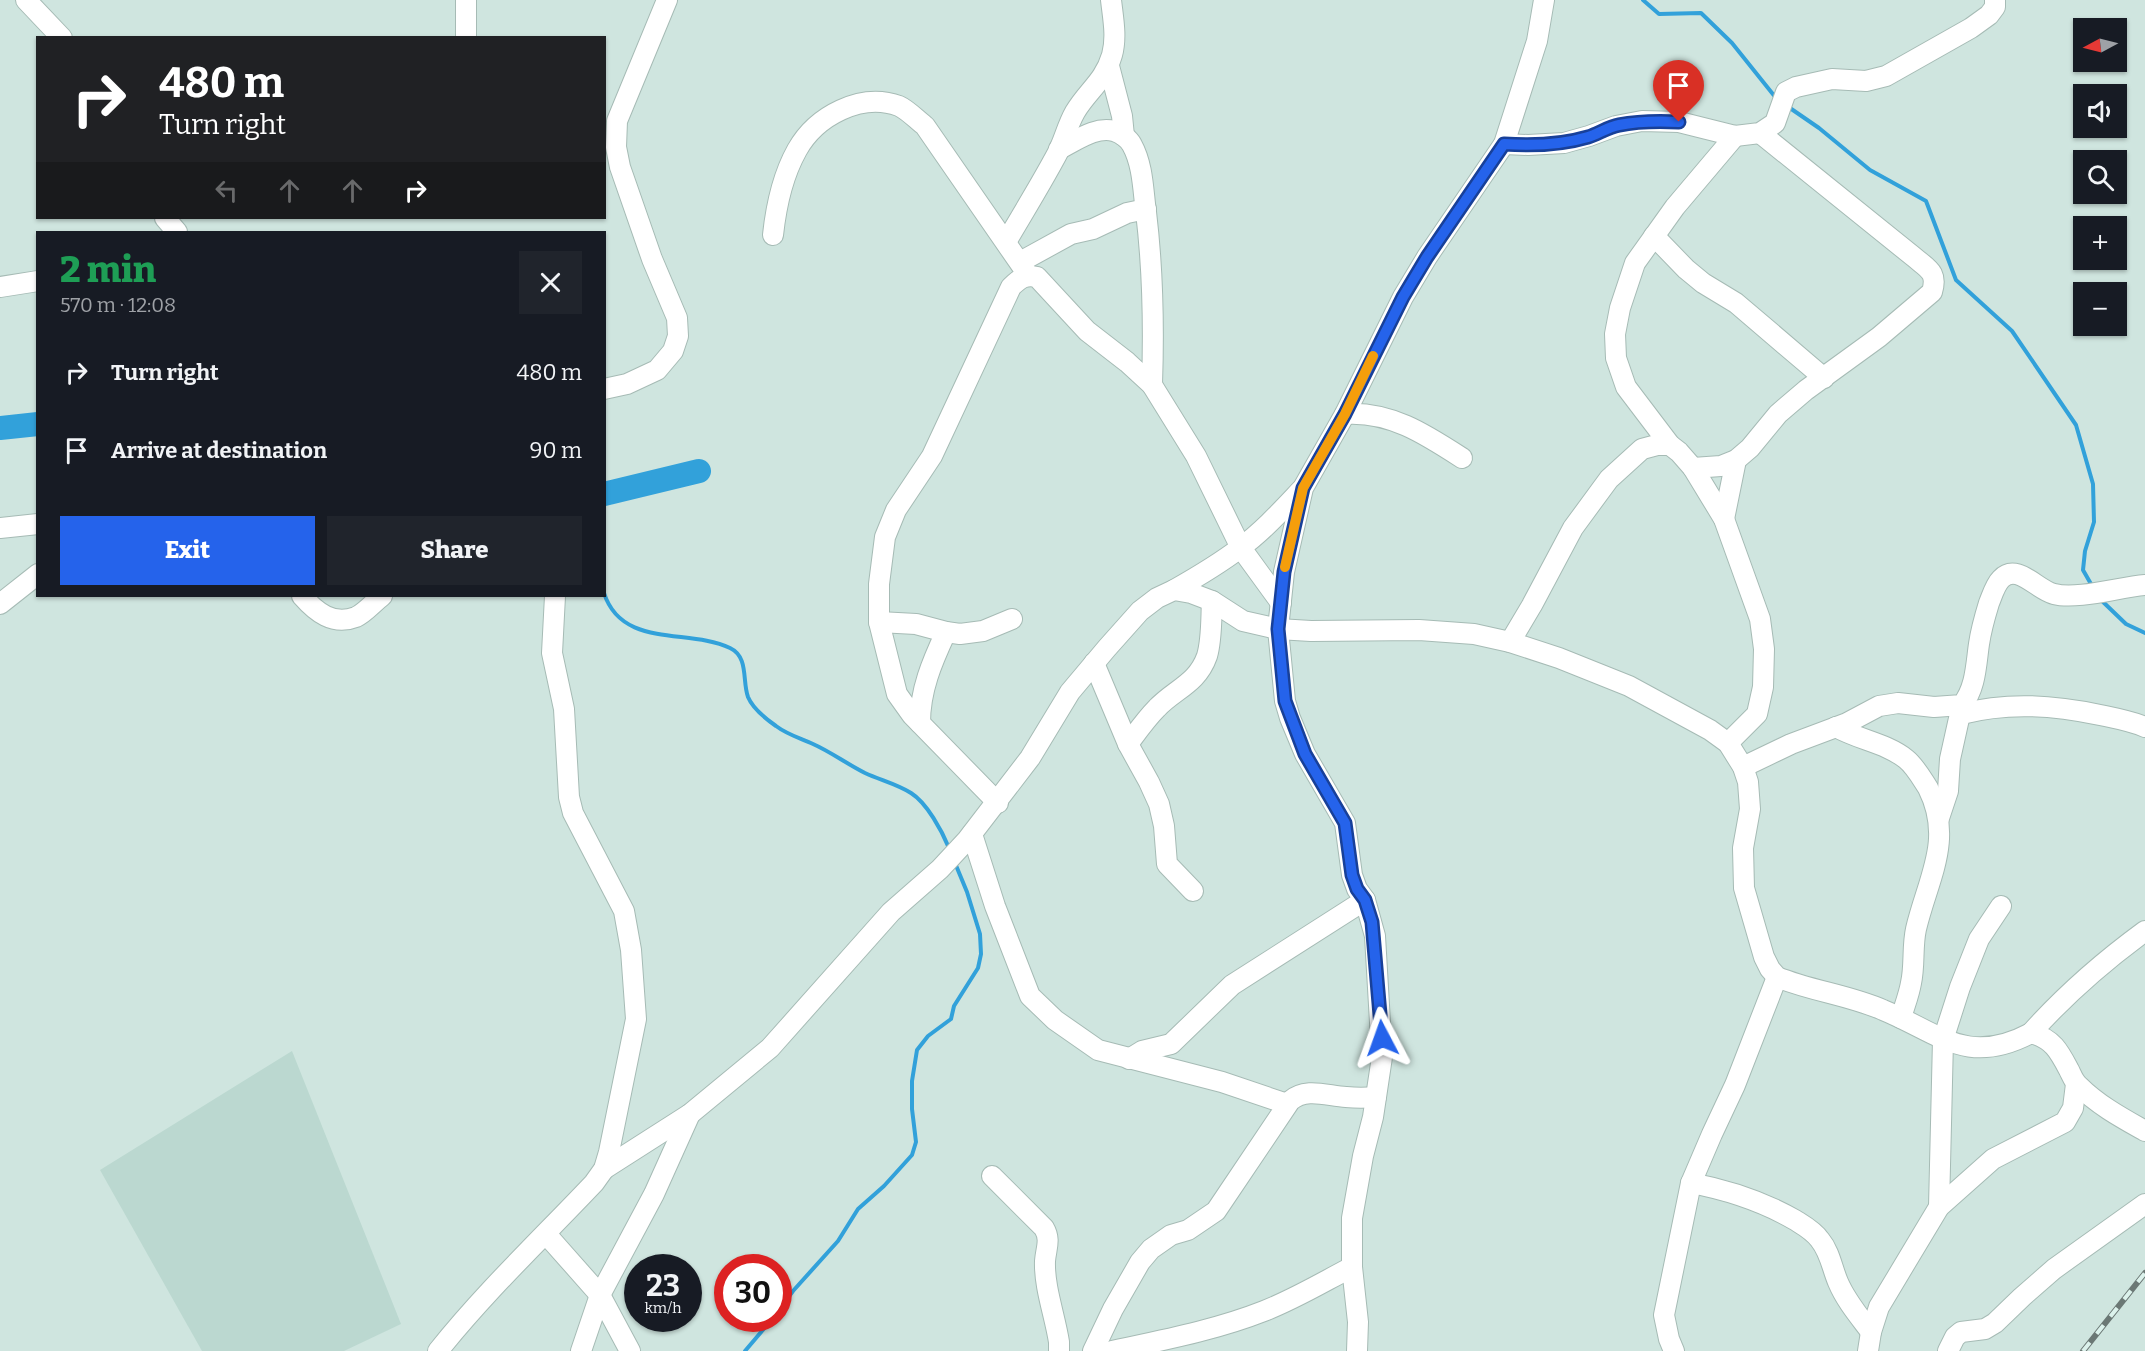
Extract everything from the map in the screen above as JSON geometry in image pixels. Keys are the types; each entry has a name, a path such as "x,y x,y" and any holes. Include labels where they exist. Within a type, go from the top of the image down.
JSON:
{"street":[{"path":"26,0 60,36"},
{"path":"466,0 466,36"},
{"path":"606,389 627,384 657,370 673,351 678,336 677,318 652,259 620,167 611,118 668,0"},
{"path":"1006,242 1059,149 1066,127 1077,109 1100,82 1109,66 1115,38 1111,0"},
{"path":"438,1351 464,1320 594,1183 604,1169 690,1114 770,1048 891,912 946,863 998,803 1030,758 1070,692 1140,611 1157,598 1207,572 1241,548 1303,488 1345,414 1403,297 1427,257 1504,144 1537,41 1544,0"},
{"path":"1504,144 1564,143 1616,126 1642,121 1679,122 1736,136 1760,133 1775,123 1786,92 1796,87 1832,79 1866,81 1886,76 1971,28 1989,15 1995,7 1995,0"},
{"path":"1109,66 1122,116 1124,136"},
{"path":"773,235 776,204 796,151 810,133 838,111 860,103 882,101 902,107 925,126 1024,268 1037,277 1087,331 1152,385 1196,456 1241,548 1281,603"},
{"path":"1059,149 1089,134 1105,130 1124,136 1131,143 1137,157 1144,190 1151,253 1152,385"},
{"path":"1693,468 1721,466 1736,460 1750,448 1779,414 1806,390 1879,337 1932,292 1935,282 1933,273 1760,133"},
{"path":"1728,743 1757,714 1763,687 1764,649 1760,619 1724,519 1693,468 1670,445 1626,387 1616,358 1615,334 1635,263 1675,207 1736,136"},
{"path":"998,803 920,723 897,694 879,622 881,557 885,537 896,510 932,456 1011,287 1024,268 1071,234 1093,229 1120,216 1146,209"},
{"path":"1654,236 1686,269 1747,311 1824,378"},
{"path":"0,287 36,282"},
{"path":"1345,414 1365,413 1384,417 1431,438 1462,458"},
{"path":"1510,642 1573,528 1609,479 1642,449 1657,445 1670,445"},
{"path":"1724,519 1736,460"},
{"path":"1303,488 1293,530 1281,603 1278,629 1281,676 1290,718 1305,754 1345,823 1352,875 1357,889 1365,900 1375,936 1382,1038 1382,1058 1376,1097 1352,1218 1352,1267 1358,1322 1357,1351"},
{"path":"0,528 36,524"},
{"path":"1939,818 1948,791 1950,759 1962,710 1971,689 1985,615 2001,578 2012,573 2019,574 2041,589 2055,594 2087,593 2145,585"},
{"path":"0,604 36,576"},
{"path":"1174,591 1191,593 1212,601 1243,621 1278,629 1419,630 1474,634 1510,642 1559,658 1638,690 1710,730 1728,743 1743,767 1748,782 1750,802 1743,848 1744,888 1764,957 1770,969 1777,977 1795,984 1883,1010 1943,1040 1982,1048 2018,1040 2031,1033 2103,963 2145,931"},
{"path":"303,597 314,610 336,620 357,617 381,597"},
{"path":"555,597 552,653 564,709 569,797 573,813 624,911 631,950 636,1019 604,1169"},
{"path":"1128,744 1158,707 1192,682 1199,672 1207,657 1212,601"},
{"path":"879,622 916,624 946,632 975,633 1012,619"},
{"path":"920,723 924,685 946,632"},
{"path":"1094,663 1128,744 1159,804 1164,826 1167,864 1193,891"},
{"path":"1743,767 1791,744 1836,728 1872,709 1887,704 1898,703 1962,710 2043,705 2096,714 2145,727"},
{"path":"1836,728 1893,750 1909,761 1924,781 1939,818 1941,836 1916,930 1911,984 1900,1018"},
{"path":"972,834 995,906 1029,996 1055,1020 1098,1050 1222,1082 1287,1104"},
{"path":"1129,1059 1142,1052 1171,1044 1232,985 1365,900"},
{"path":"1939,1208 1943,1040 1979,939 2001,906"},
{"path":"1674,1351 1664,1315 1691,1183 1735,1085 1777,977"},
{"path":"2031,1033 2044,1036 2053,1043 2076,1084 2099,1103 2145,1131"},
{"path":"1870,1341 1879,1307 1939,1208 1993,1159 2065,1122 2073,1108 2076,1084"},
{"path":"1093,1351 1113,1309 1140,1262 1151,1249 1171,1235 1188,1230 1216,1211 1287,1104 1294,1097 1310,1093 1345,1097 1376,1097"},
{"path":"581,1351 600,1295 654,1194 690,1114"},
{"path":"992,1176 1048,1234 1049,1245 1045,1260 1059,1351"},
{"path":"1691,1183 1724,1189 1755,1200 1778,1210 1820,1239 1844,1296 1870,1341"},
{"path":"1948,1351 1954,1337 1961,1332 1985,1329 1995,1323 2054,1269 2145,1204"},
{"path":"546,1234 600,1295 630,1351"},
{"path":"1112,1351 1255,1314 1286,1302 1352,1267"}],"shaded area":[{"path":"292,1051 401,1324 344,1351 202,1351 100,1170"}],"waterway":[{"path":"1643,0 1659,14 1701,13 1732,43 1776,98"},
{"path":"1787,106 1819,128 1870,170 1926,201 1956,280 2012,331 2076,425 2093,484 2094,522 2085,551 2083,570 2091,584"},
{"path":"0,428 36,424"},
{"path":"606,494 699,471"},
{"path":"606,597 613,611 626,622 641,630 714,642 736,652 744,670 748,697 760,713 785,732 820,747 865,773 911,793 928,810 949,848"},
{"path":"2101,600 2126,624 2145,633"},
{"path":"792,1292 838,1241 858,1209 884,1186 912,1155 916,1142 912,1109 912,1081 917,1050 928,1036 951,1019 954,1006 978,968 981,954 980,934 955,863"},
{"path":"745,1351 761,1332"}],"railway":[{"path":"2083,1351 2145,1273"}],"slow traffic":[{"path":"1285,567 1303,488 1345,414 1373,356"}],"route":[{"path":"1382,1038 1375,936 1365,900 1357,889 1352,875 1347,830 1297,737 1285,701 1281,676 1278,629 1284,572 1303,488 1345,414 1403,297 1427,257 1504,144 1564,143 1616,126 1642,121 1679,122"}]}
